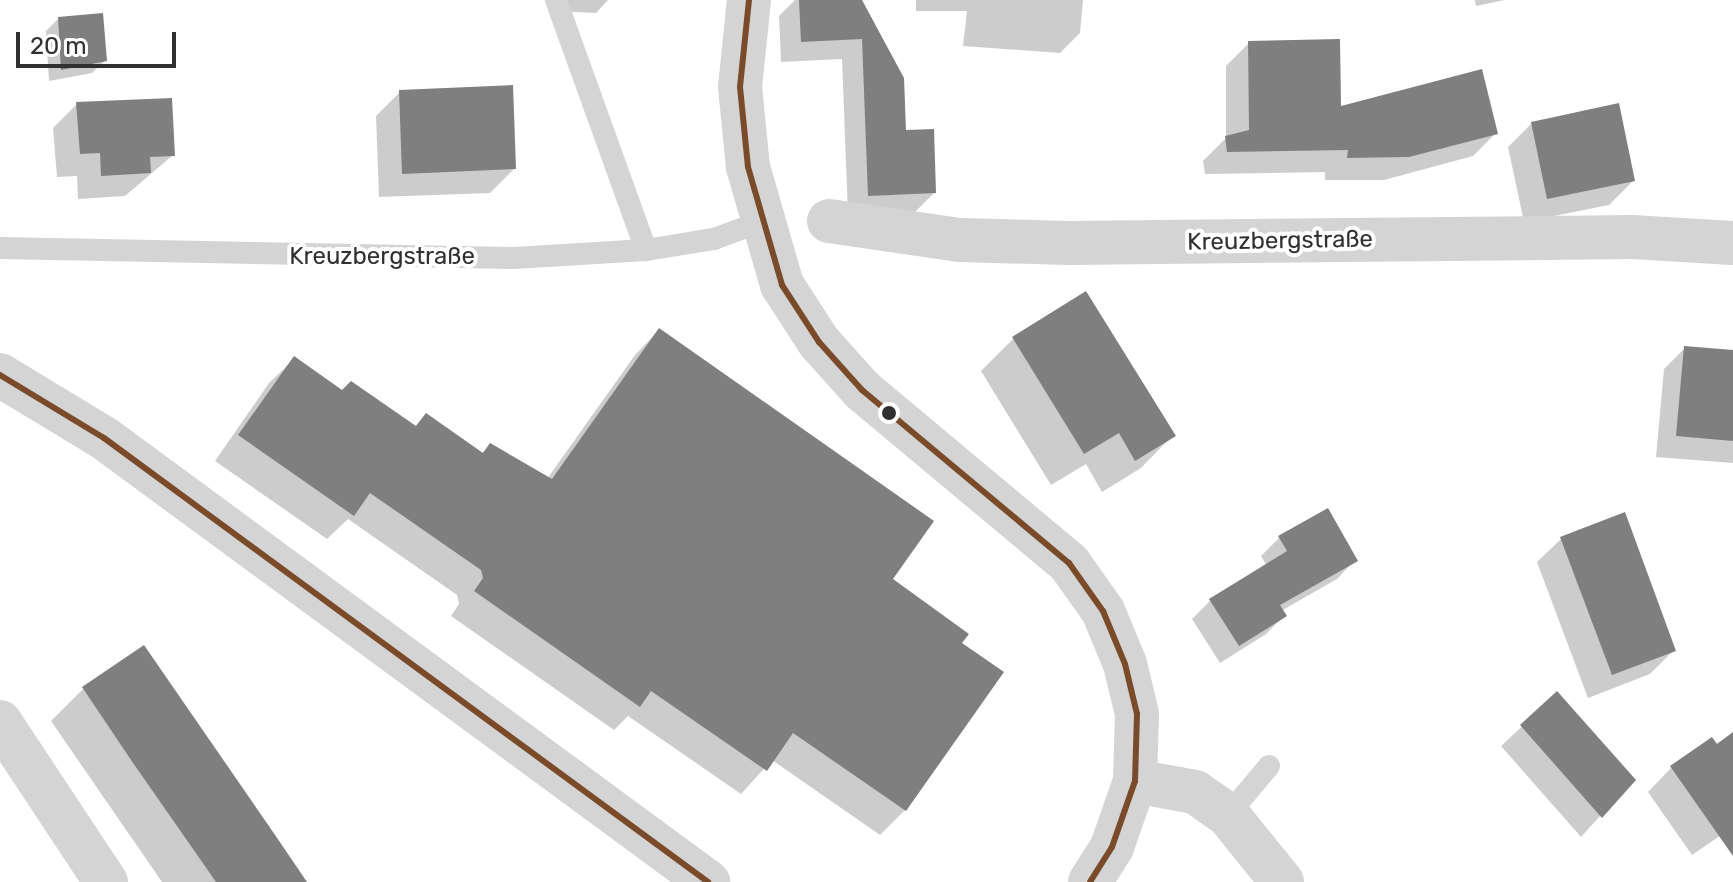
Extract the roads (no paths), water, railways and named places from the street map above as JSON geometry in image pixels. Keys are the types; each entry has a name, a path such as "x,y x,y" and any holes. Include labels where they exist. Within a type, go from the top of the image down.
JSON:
{"street":[{"path":"749,0 740,87 748,167 760,222 782,285 819,342 862,390 1031,527 1069,563 1103,611 1125,664 1137,714 1135,781 1112,847 1090,882"},
{"name":"Kreuzbergstraße","path":"829,221 960,240 1069,243 1632,237 1733,243"},
{"path":"0,375 117,447 708,882"},
{"path":"0,722 106,882"},
{"path":"1135,781 1195,792 1228,815 1282,882"}],"lane":[{"path":"556,0 646,250"},
{"name":"Kreuzbergstraße","path":"0,248 339,258 514,258 646,250 714,239 760,222"},
{"path":"1228,815 1269,766"}]}
